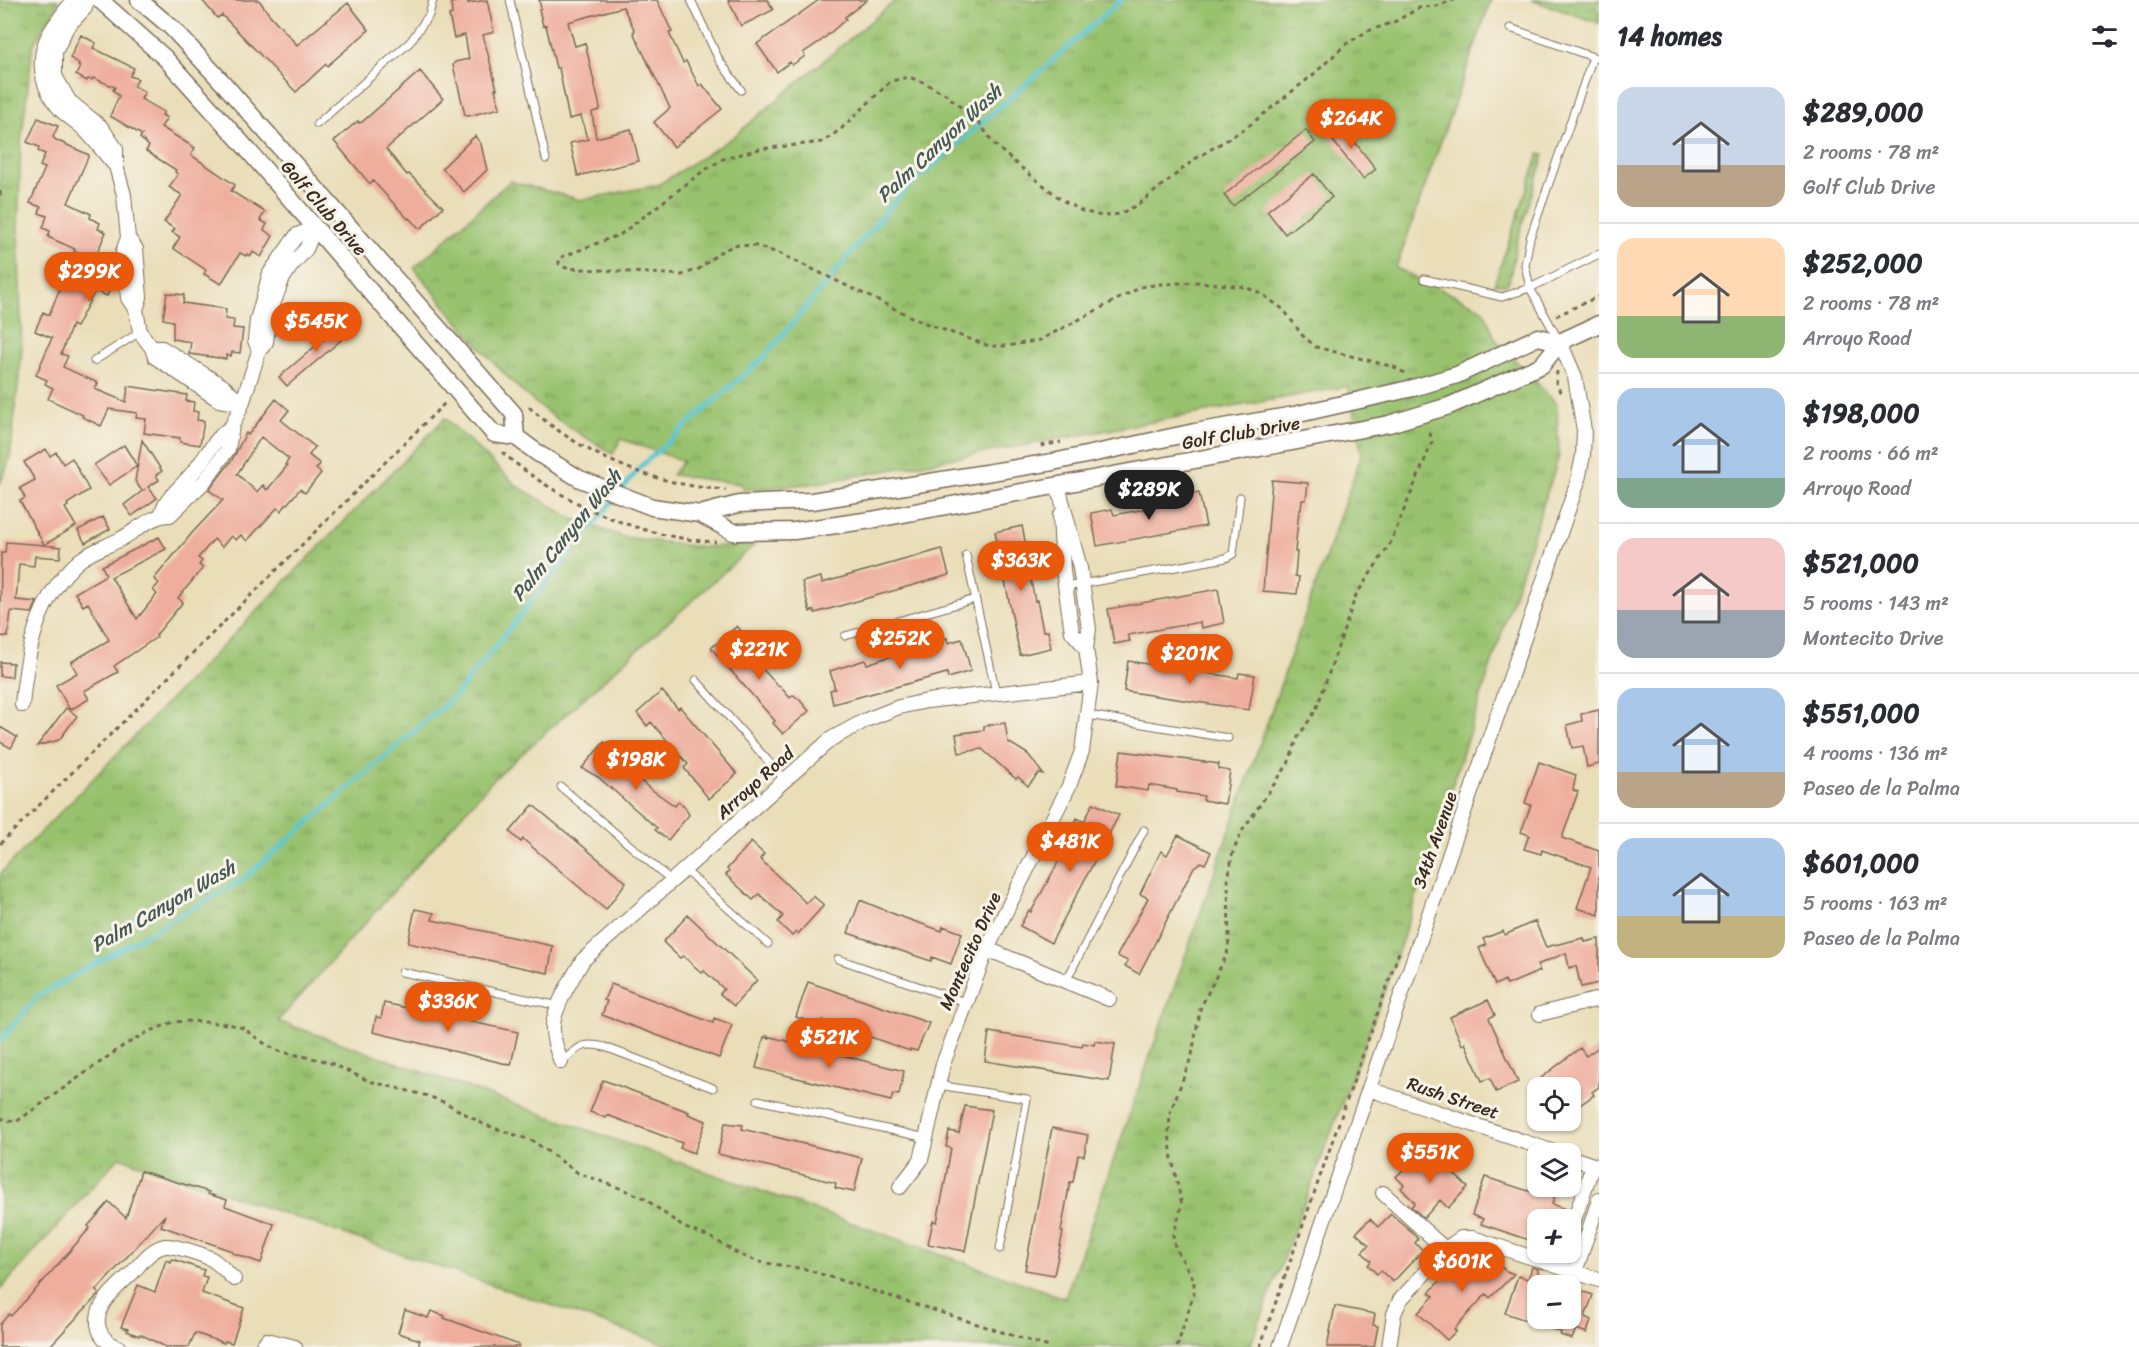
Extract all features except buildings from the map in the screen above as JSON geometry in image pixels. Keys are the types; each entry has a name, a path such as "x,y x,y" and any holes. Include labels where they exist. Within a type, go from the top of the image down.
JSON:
{"street":[{"path":"75,0 50,32 41,54 41,70 48,90 61,110 88,133 116,166"},
{"path":"87,0 85,8 67,27 55,52 55,76 69,101 101,127 116,149 116,166 124,195 128,238 123,251 128,298 136,310 140,332 152,348 155,357 219,400 242,404"},
{"name":"Golf Club Drive","path":"100,0 165,58 494,434 516,437 538,454 580,479 652,507 700,514 733,532 795,531 871,520 1389,424 1449,406 1542,365 1560,342 1599,324"},
{"name":"Golf Club Drive","path":"139,0 171,27 224,84 513,414 516,437"},
{"path":"22,705 30,642 50,596 65,576 81,560 160,515 170,515 204,482 228,448 232,426 242,404 259,351 255,340 256,320 270,273 297,235 315,228"},
{"name":"Golf Club Drive","path":"700,514 739,504 812,501 1053,462 1195,432 1294,415 1413,388 1457,375 1538,337 1560,342"},
{"name":"34th Avenue","path":"1280,1347 1577,484 1583,456 1584,430 1575,377 1560,342"},
{"path":"1053,462 1058,486 1065,587 1072,632 1086,648"},
{"name":"Montecito Drive","path":"900,1187 921,1160 943,1064 987,949 1069,786 1082,751 1091,683 1086,648 1089,629 1083,584 1058,486"},
{"name":"Arroyo Road","path":"561,1062 555,1044 553,1023 566,988 583,960 831,739 899,707 927,701 1091,683"},
{"path":"987,949 1108,999"},
{"path":"1540,1014 1599,999"},
{"name":"Rush Street","path":"1369,1089 1528,1143"},
{"path":"1579,1209 1596,1166 1581,1161"},
{"path":"1383,1193 1446,1250"},
{"path":"1575,1272 1599,1200"},
{"path":"1389,1347 1394,1314 1400,1300 1446,1250 1461,1238 1473,1238 1599,1280"},
{"path":"118,1347 111,1345 102,1336 98,1324 99,1311 106,1299 152,1252 163,1246 213,1259 234,1279"},
{"path":"1558,1267 1559,1263"},
{"path":"262,1347 267,1340 295,1347"}],"lane":[{"path":"317,124 410,42 429,15 433,0"},
{"path":"510,0 546,159"},
{"path":"691,0 719,60 741,90"},
{"path":"1510,28 1596,58 1530,238 1525,265 1530,288 1560,342"},
{"path":"1424,279 1502,297 1530,288 1599,254"},
{"path":"94,361 140,332"},
{"path":"1065,587 1226,558 1233,554 1240,497"},
{"path":"966,555 996,693"},
{"path":"844,636 975,599"},
{"path":"696,680 785,780"},
{"path":"1088,715 1228,738"},
{"path":"561,787 672,881"},
{"path":"1066,981 1144,830"},
{"path":"685,870 768,944"},
{"path":"838,959 965,1002"},
{"path":"402,972 559,1006"},
{"path":"561,1062 584,1044 592,1044 713,1088"},
{"path":"938,1085 1027,1099 1000,1249"},
{"path":"758,1100 926,1137"}],"path":[{"path":"1406,375 1402,370 1394,367 1316,347 1302,335 1284,310 1262,294 1245,287 1199,282 1141,287 1040,340 989,346 922,322 781,254 756,246 735,245 720,252 699,269 682,275 566,268 559,264 559,258 621,234 694,178 723,159 759,149 823,142 841,129 891,81 909,77 925,82 947,95 980,124 994,144 1007,156 1062,200 1082,211 1102,216 1120,214 1139,204 1195,159 1246,128 1314,74 1346,44 1368,31 1394,22 1421,7 1436,6 1454,0"},
{"path":"0,191 0,197"},
{"path":"1548,320 1599,296"},
{"path":"1562,314 1556,383 1564,400"},
{"path":"1401,378 1412,375"},
{"path":"521,401 561,433 609,460 662,480 696,488 737,491"},
{"path":"0,844 443,405"},
{"path":"1177,1347 1194,1293 1194,1280 1175,1247 1173,1236 1182,1205 1170,1141 1170,1113 1192,1055 1200,1010 1227,954 1229,941 1228,879 1233,852 1242,831 1288,764 1298,737 1316,710 1356,595 1390,544 1426,457 1432,442 1429,429"},
{"path":"1035,447 1070,441"},
{"path":"587,508 631,524"},
{"path":"1260,1347 1401,946"},
{"path":"0,1118 16,1122 123,1046 146,1033 173,1022 229,1024 243,1028 268,1046 282,1052 326,1061 369,1081 447,1103 483,1124 533,1142 578,1173 644,1198 683,1227 712,1238 740,1255 760,1262 805,1269 1049,1347"}],"green space":[{"path":"0,0 58,0 55,10 33,45 21,143 18,230 22,348 10,459 0,484"},
{"path":"896,0 1491,0 1396,268 1483,309 1496,340 1557,404 1559,456 1391,974 1250,1347 673,1347 119,1157 0,1290 0,874 445,418 517,486 573,519 623,537 702,547 754,545 493,780 278,1021 1065,1298 1362,453 1348,386 818,483 743,490 741,484 672,475 683,461 621,439 613,454 556,419 525,394 495,364 414,268 510,181 581,200 658,185 732,138"},
{"path":"1531,0 1599,0 1599,23"},
{"path":"1539,154 1544,155 1517,241 1509,281 1506,285 1494,284"}],"waterway":[{"name":"Palm Canyon Wash","path":"621,491 641,466 765,356 900,195 1121,0"},
{"name":"Palm Canyon Wash","path":"0,1041 38,996 242,880 456,695 616,497"}]}
